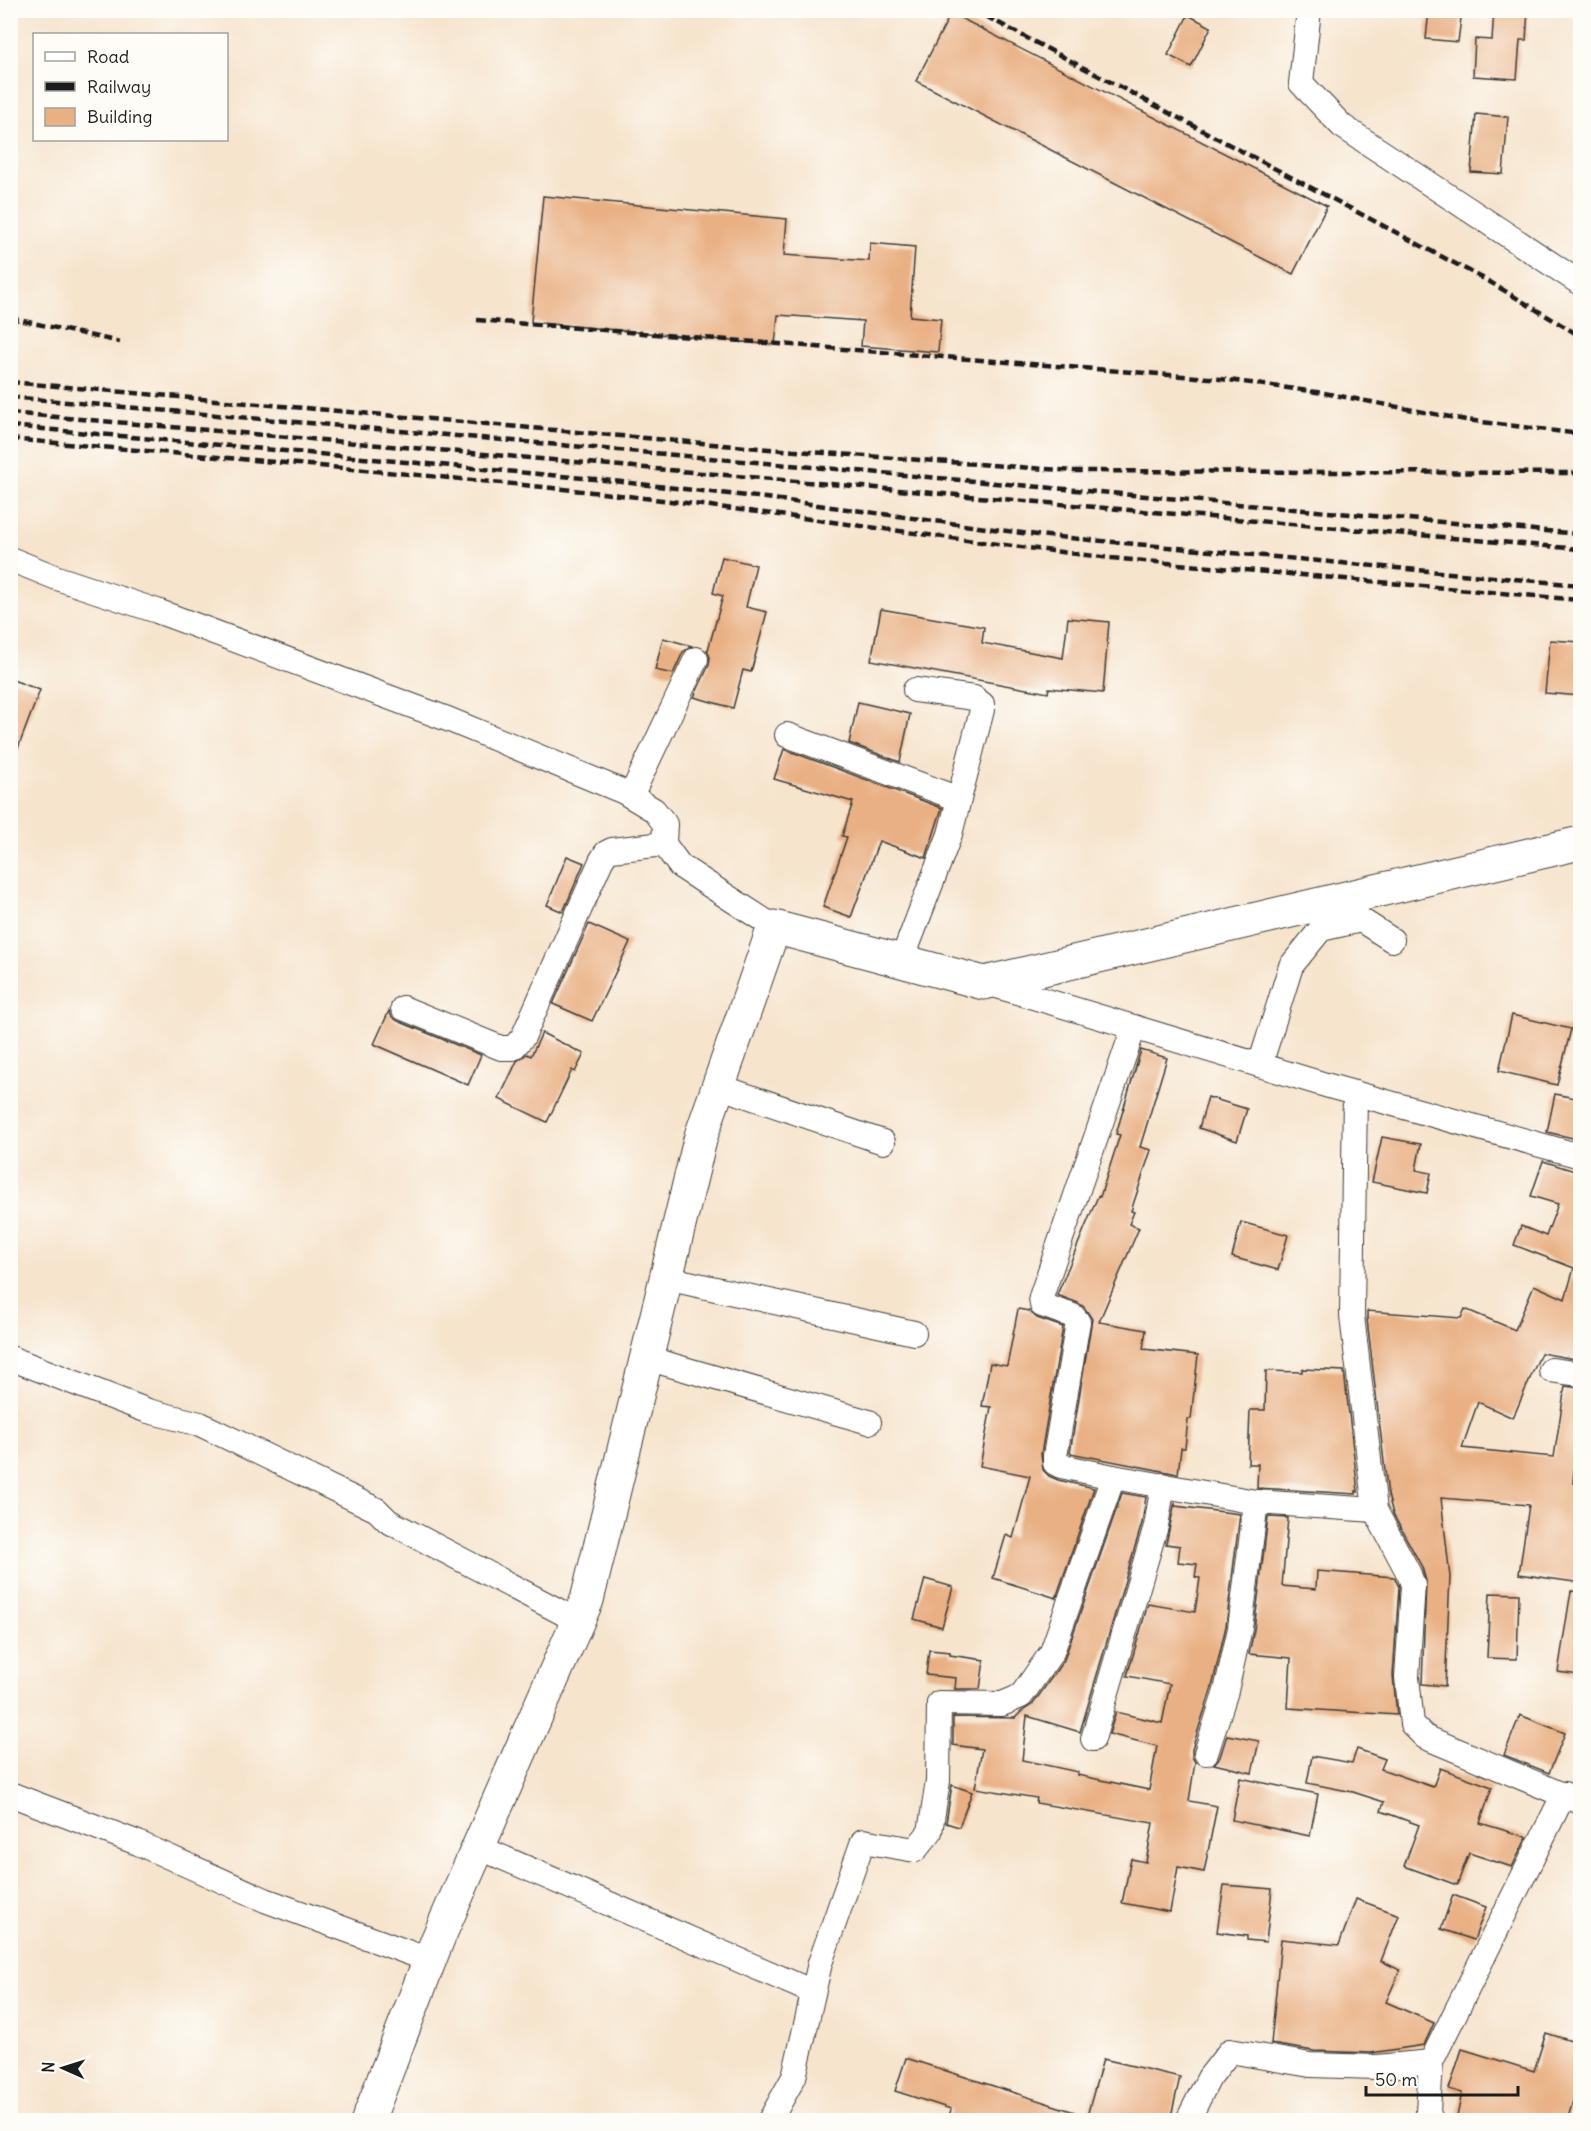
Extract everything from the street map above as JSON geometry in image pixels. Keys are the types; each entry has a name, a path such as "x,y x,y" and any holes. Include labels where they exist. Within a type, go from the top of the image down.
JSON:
{"street":[{"path":"1309,10 1301,83 1342,126 1581,283"},
{"path":"10,559 450,720 631,796 654,810 665,824 664,844 680,866 774,927 984,983 1355,1093 1581,1156"},
{"path":"631,796 696,660"},
{"path":"902,960 950,834 982,704 975,698 915,690"},
{"path":"788,735 959,799"},
{"path":"984,983 1581,843"},
{"path":"403,1008 501,1048 513,1048 523,1037 606,853 612,850 664,844"},
{"path":"1260,1065 1291,966 1321,929 1361,920 1392,940"},
{"path":"368,2121 429,1960 587,1600 701,1136 774,927"},
{"path":"1134,1027 1041,1297 1042,1305 1073,1316 1078,1322 1055,1463 1113,1477 1256,1502 1375,1510"},
{"path":"718,1086 883,1142"},
{"path":"1355,1093 1352,1317 1375,1510 1413,1585 1407,1677 1412,1724 1425,1737 1573,1798 1431,2062 1428,2112 1431,2121"},
{"path":"666,1278 914,1333"},
{"path":"10,1358 148,1411 200,1424 377,1510 388,1521 578,1621"},
{"path":"646,1358 869,1422"},
{"path":"1551,1370 1581,1374"},
{"path":"770,2121 794,2077 820,1963 863,1841 915,1850 930,1832 938,1781 939,1702 1002,1704 1022,1696 1052,1652 1113,1477"},
{"path":"1093,1739 1156,1526 1163,1485"},
{"path":"1206,1753 1226,1691 1240,1628 1256,1502"},
{"path":"10,1794 138,1843 265,1900 429,1960"},
{"path":"478,1847 813,1992"},
{"path":"1188,2121 1209,2078 1230,2051 1310,2065 1377,2067 1431,2062"}],"building":[{"path":"1429,10 1462,10 1458,42 1426,39"},
{"path":"1494,10 1528,10 1526,40 1520,40 1517,79 1473,76 1475,39 1492,40"},
{"path":"951,13 1327,206 1293,274 916,81"},
{"path":"1188,15 1211,27 1191,67 1168,55"},
{"path":"1476,114 1508,117 1503,174 1471,172"},
{"path":"543,196 787,219 784,255 869,261 870,243 915,247 910,316 941,319 938,352 861,346 863,321 778,315 775,345 531,322"},
{"path":"722,557 756,565 746,607 767,612 751,672 743,670 733,708 694,697 709,665 710,657 707,650 723,596 713,593"},
{"path":"881,609 984,627 982,643 1063,658 1068,618 1109,622 1103,693 1049,688 1048,693 871,660"},
{"path":"663,638 692,646 683,652 673,674 655,670"},
{"path":"1550,640 1581,642 1581,696 1545,693"},
{"path":"10,679 40,690 12,764 10,764"},
{"path":"858,702 910,714 900,762 849,743"},
{"path":"784,749 942,808 926,858 879,841 851,917 823,907 847,837 842,836 853,802 774,779"},
{"path":"567,856 584,863 563,912 547,905"},
{"path":"589,924 630,942 592,1021 553,1004"},
{"path":"389,1011 398,1021 481,1055 468,1085 374,1044"},
{"path":"1512,1015 1571,1029 1557,1085 1499,1071"},
{"path":"542,1033 584,1054 575,1072 572,1070 547,1122 499,1099 517,1061 527,1054 531,1056"},
{"path":"1141,1050 1167,1058 1140,1147 1151,1150 1129,1224 1139,1228 1099,1322 1146,1330 1143,1349 1198,1355 1191,1419 1188,1419 1185,1448 1181,1448 1178,1474 1070,1453 1092,1319 1084,1307 1057,1295 1098,1196 1100,1197 1120,1135 1116,1134"},
{"path":"1555,1094 1581,1099 1581,1140 1547,1132"},
{"path":"1208,1097 1247,1109 1237,1141 1199,1128"},
{"path":"1382,1137 1421,1144 1416,1170 1431,1173 1427,1193 1372,1182"},
{"path":"1543,1161 1581,1173 1581,1360 1541,1353 1513,1418 1478,1402 1462,1448 1554,1457 1565,1386 1581,1388 1581,1445 1576,1445 1573,1483 1581,1483 1581,1583 1519,1574 1529,1505 1441,1498 1450,1577 1445,1686 1422,1684 1426,1581 1422,1567 1393,1514 1388,1495 1367,1311 1461,1318 1465,1309 1515,1330 1534,1285 1565,1299 1574,1268 1514,1245 1521,1226 1546,1236 1558,1204 1531,1196"},
{"path":"1241,1222 1288,1235 1278,1270 1232,1257"},
{"path":"1018,1309 1029,1311 1037,1318 1063,1327 1041,1454 1043,1470 1058,1480 1094,1488 1056,1598 993,1578 1006,1535 1013,1538 1030,1476 980,1466 991,1407 982,1406 990,1363 1007,1366"},
{"path":"1302,1369 1344,1371 1358,1492 1356,1491 1356,1494 1257,1488 1258,1464 1248,1464 1250,1410 1265,1410 1266,1371 1302,1372"},
{"path":"1122,1493 1146,1497 1142,1523 1080,1732 1027,1716 1022,1760 1078,1772 1077,1775 1149,1790 1157,1746 1109,1734 1116,1712 1162,1723 1170,1684 1127,1676 1148,1604 1195,1612 1200,1578 1195,1577 1197,1564 1178,1562 1180,1546 1166,1544 1175,1502 1175,1506 1240,1514 1226,1626 1212,1687 1192,1749 1195,1762 1189,1801 1217,1806 1204,1872 1178,1867 1170,1912 1122,1903 1131,1859 1146,1862 1153,1823 1036,1803 1037,1798 975,1788 982,1749 953,1745 953,1717 1015,1718 1033,1704 1064,1660"},
{"path":"1268,1517 1288,1518 1282,1586 1316,1589 1317,1571 1394,1577 1399,1587 1393,1676 1397,1715 1288,1708 1291,1658 1249,1654"},
{"path":"925,1579 953,1587 942,1627 914,1619"},
{"path":"1571,1591 1581,1592 1579,1675 1558,1672"},
{"path":"1490,1593 1519,1594 1517,1659 1487,1658"},
{"path":"929,1650 984,1660 980,1689 955,1689 956,1678 926,1675"},
{"path":"1520,1715 1565,1733 1549,1773 1504,1755"},
{"path":"1227,1735 1259,1741 1252,1773 1214,1764 1220,1757"},
{"path":"1357,1749 1385,1759 1381,1769 1433,1787 1440,1768 1492,1787 1480,1823 1527,1837 1512,1867 1469,1853 1457,1885 1404,1866 1419,1825 1381,1811 1384,1802 1353,1792 1307,1783 1312,1756 1352,1763"},
{"path":"1240,1778 1318,1794 1310,1836 1232,1820"},
{"path":"952,1785 972,1792 959,1827 946,1823"},
{"path":"1224,1885 1272,1889 1266,1942 1247,1940 1247,1936 1217,1932"},
{"path":"1453,1895 1486,1907 1474,1940 1441,1929"},
{"path":"1356,1899 1399,1915 1381,1961 1400,1970 1386,2002 1434,2023 1424,2045 1371,2053 1314,2051 1271,2044 1281,1939 1339,1945"},
{"path":"1546,2033 1581,2044 1581,2075 1567,2121 1456,2121 1462,2093 1449,2089 1462,2049 1534,2071"},
{"path":"906,2058 1087,2116 1103,2059 1180,2077 1170,2121 948,2121 951,2109 895,2091"}],"railway":[{"path":"974,10 1490,282 1580,336"},
{"path":"10,318 120,342"},
{"path":"477,320 1221,379 1324,393 1466,420 1580,434"},
{"path":"10,382 769,449 1074,471 1580,473"},
{"path":"10,397 1580,534"},
{"path":"10,413 1580,549"},
{"path":"10,426 594,479 766,498 1037,535 1580,585"},
{"path":"10,439 592,492 1111,558 1580,600"}]}
